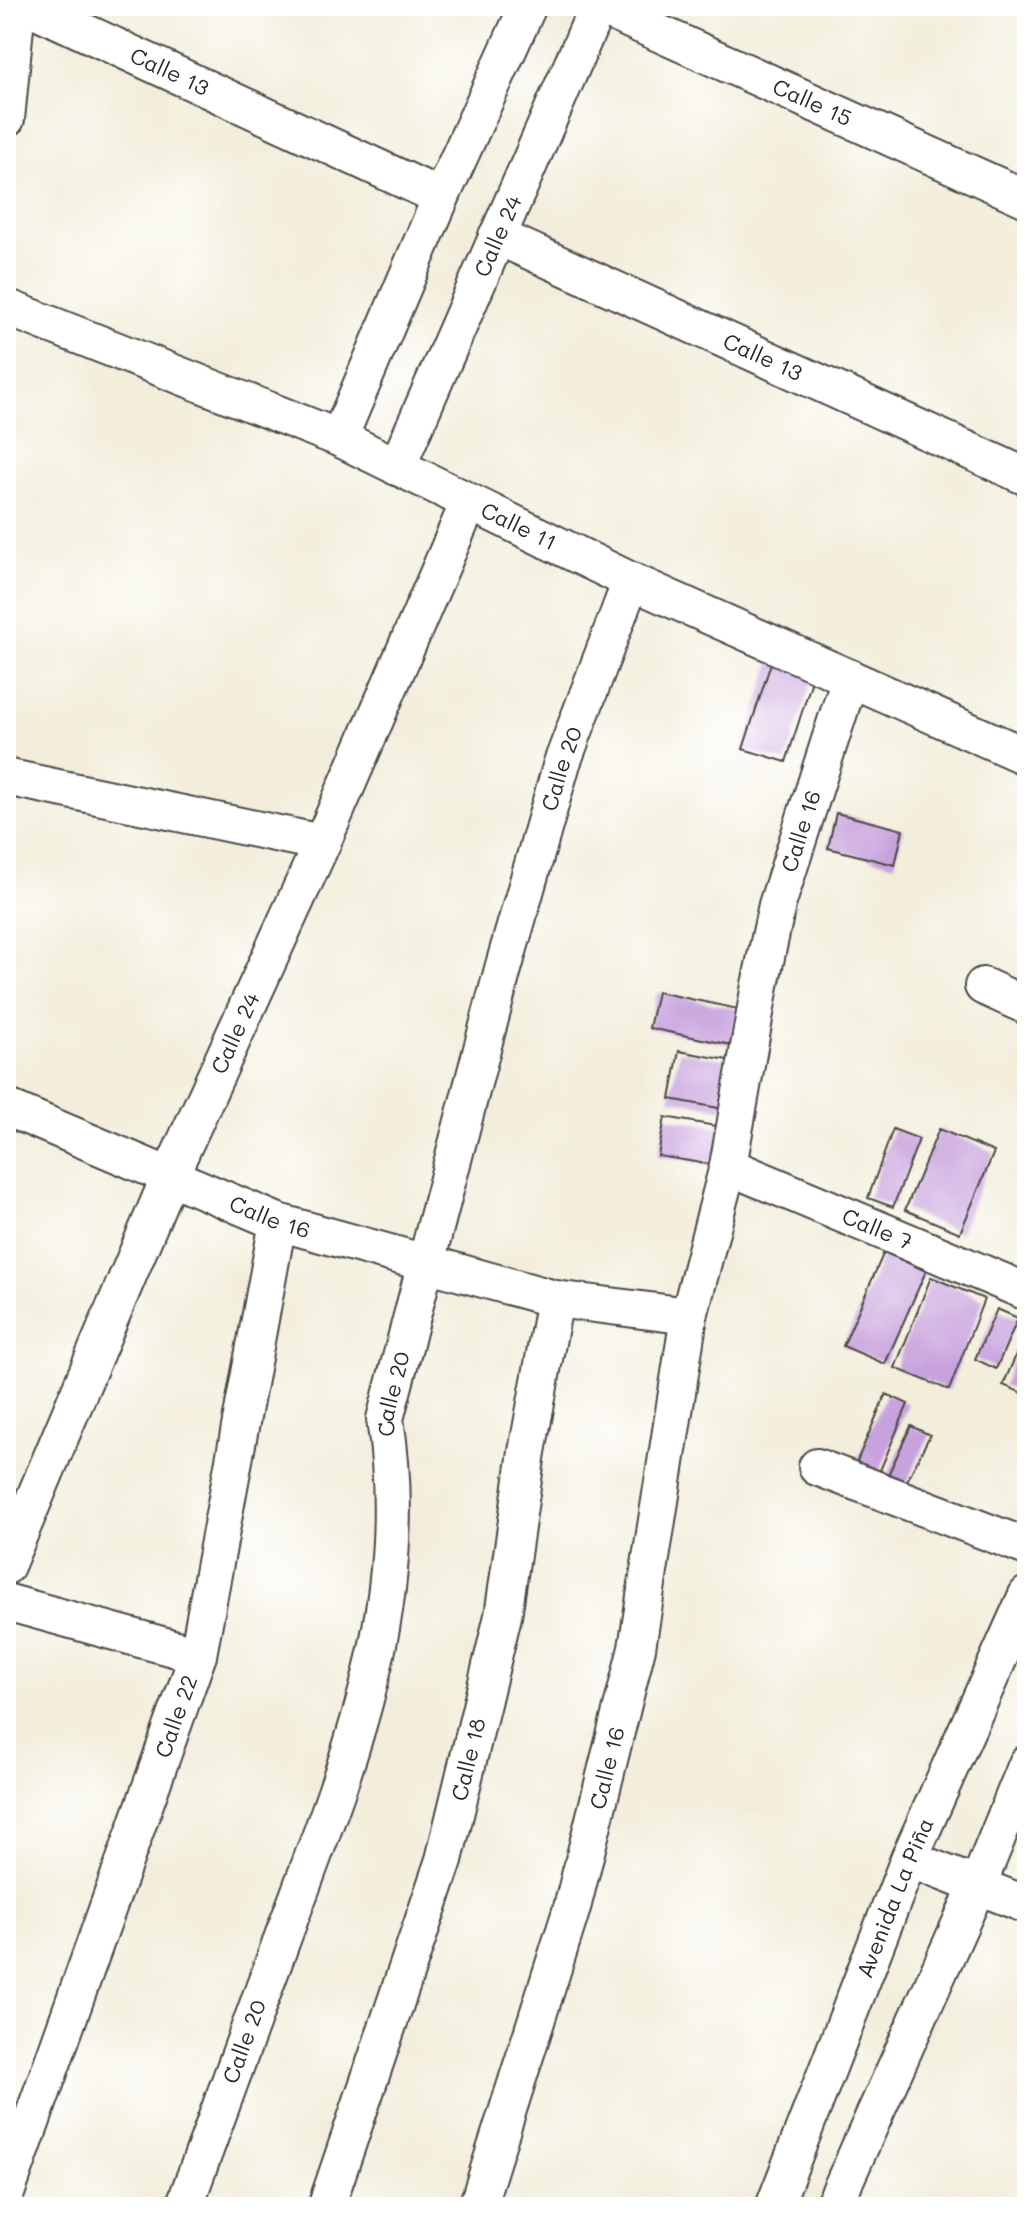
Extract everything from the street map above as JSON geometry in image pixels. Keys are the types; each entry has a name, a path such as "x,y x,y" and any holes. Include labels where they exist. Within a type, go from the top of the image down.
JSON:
{"street":[{"path":"6,119 17,6"},
{"name":"Calle 13","path":"28,6 441,197"},
{"path":"339,438 441,197 528,6"},
{"name":"Calle 15","path":"598,6 1027,199"},
{"name":"Calle 24","path":"397,467 598,6"},
{"name":"Calle 13","path":"497,236 1027,477"},
{"name":"Calle 11","path":"6,307 339,438 631,581 1027,757"},
{"name":"Calle 24","path":"6,1566 169,1178 322,843 469,502"},
{"name":"Calle 20","path":"184,2207 348,1761 377,1661 393,1519 393,1470 385,1419 503,969 562,763 631,581"},
{"name":"Calle 16","path":"477,2207 572,1908 637,1648 689,1316 728,1166 777,905 850,678"},
{"path":"6,777 322,843"},
{"path":"983,986 1027,1006"},
{"name":"Calle 16","path":"6,1107 278,1222 555,1299 689,1316"},
{"name":"Calle 7","path":"728,1166 1027,1292"},
{"name":"Calle 22","path":"6,2193 198,1655 278,1222"},
{"name":"Calle 18","path":"326,2207 444,1860 503,1616 527,1452 555,1299"},
{"path":"817,1467 1027,1547"},
{"name":"Avenida La Piña","path":"774,2207 909,1859 1027,1595"},
{"path":"6,1602 198,1655"},
{"path":"834,2207 977,1887 1027,1764"},
{"path":"909,1859 1027,1905"}],"building":[{"path":"772,660 814,674 786,762 743,749"},
{"path":"836,813 903,830 895,865 828,848"},
{"path":"657,992 743,1010 736,1046 649,1028"},
{"path":"679,1051 733,1061 724,1109 670,1099"},
{"path":"665,1117 721,1127 714,1165 658,1156"},
{"path":"893,1129 919,1139 893,1207 868,1198"},
{"path":"939,1129 994,1152 960,1233 905,1210"},
{"path":"884,1252 926,1271 885,1364 843,1346"},
{"path":"931,1277 984,1299 949,1390 895,1368"},
{"path":"997,1309 1018,1318 996,1369 975,1359"},
{"path":"1027,1330 1027,1395 1003,1385"},
{"path":"886,1394 908,1404 879,1473 856,1463"},
{"path":"911,1426 930,1435 905,1485 887,1477"}]}
